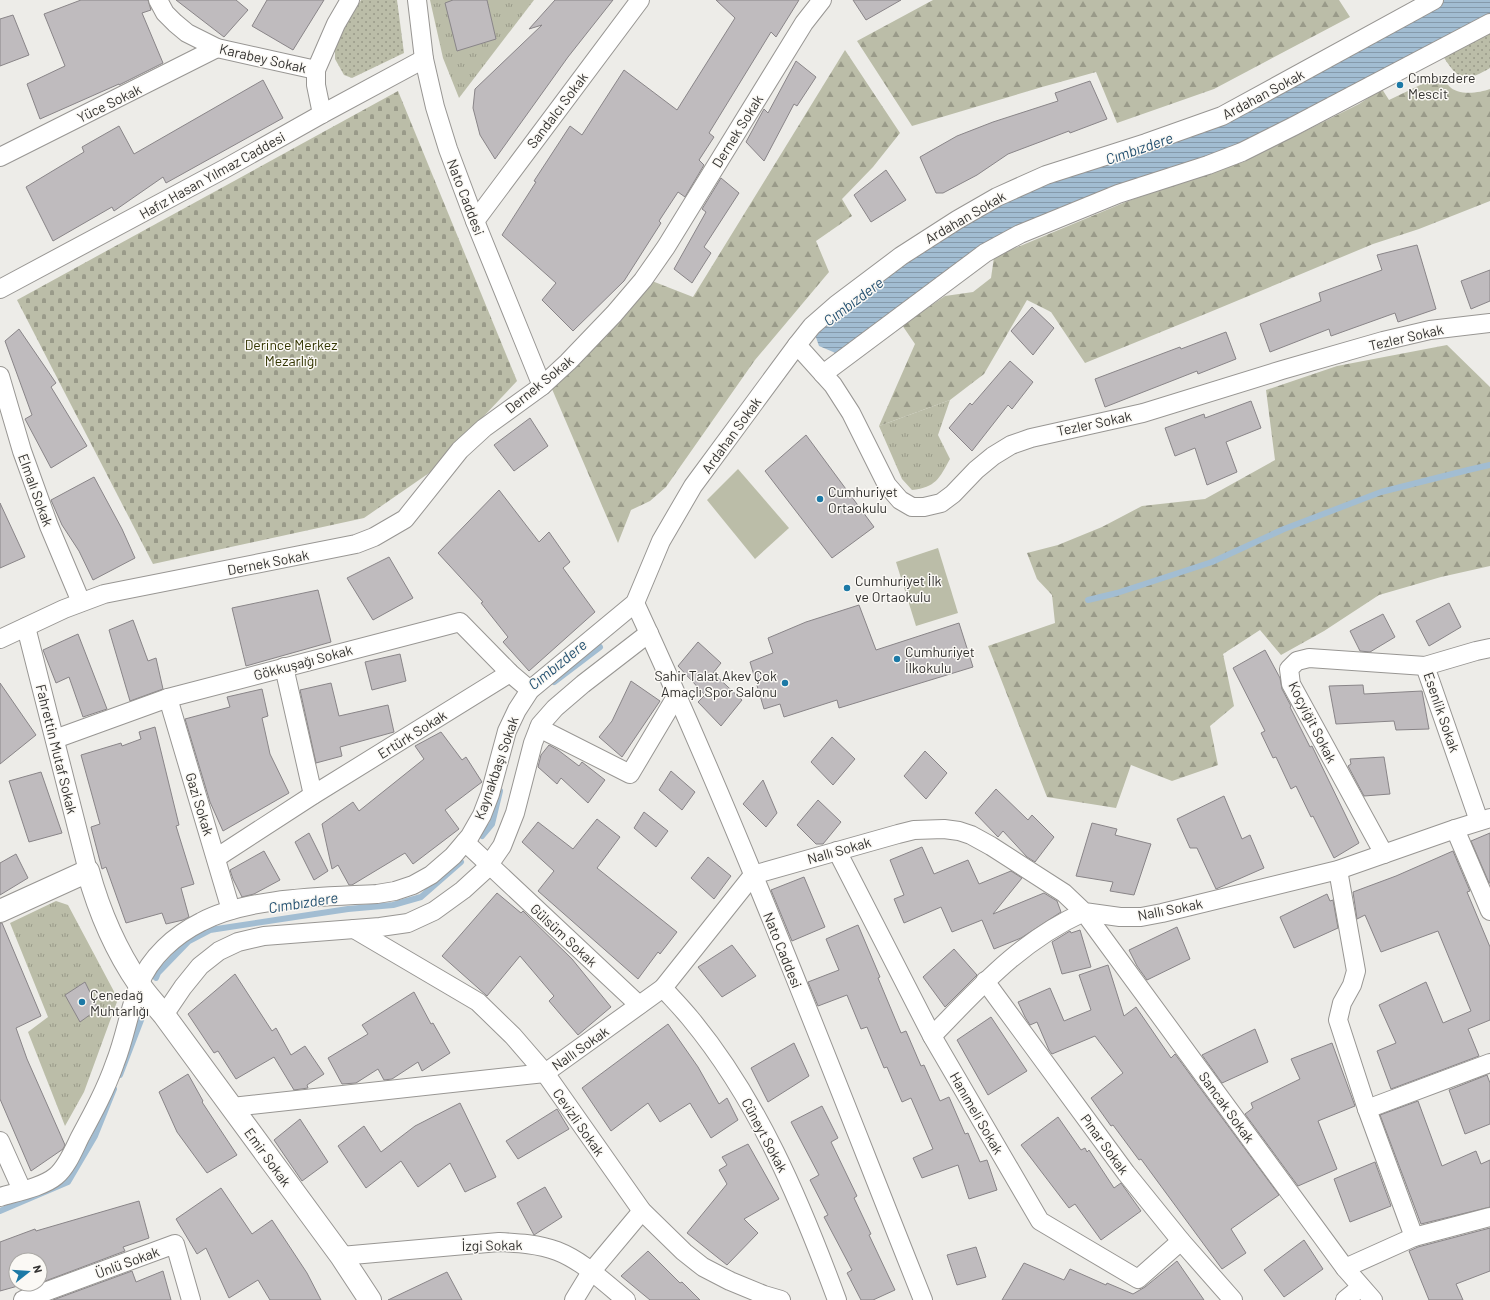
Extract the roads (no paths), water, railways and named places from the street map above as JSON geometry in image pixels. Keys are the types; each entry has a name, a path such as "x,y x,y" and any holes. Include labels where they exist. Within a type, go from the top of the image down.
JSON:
{"street":[{"name":"Karabey Sokak","path":"158,0 165,12 175,23 187,32 217,48 316,70"},
{"name":"Karabey Sokak","path":"322,114 316,85 316,70 336,24 350,0"},
{"name":"Nato Caddesi","path":"417,0 424,59 439,121 448,149 475,221 542,386"},
{"name":"Sandalcı Sokak","path":"475,221 640,0"},
{"name":"Dernek Sokak","path":"0,651 27,633 81,602 104,594 356,544 374,537 406,519 460,450 484,428 542,386 568,362 614,314 643,280 666,247 804,23 822,0"},
{"name":"Ardahan Sokak","path":"635,603 661,541 693,486 812,326 836,305 901,256 957,220 997,197 1046,175 1146,143 1222,116 1434,0"},
{"path":"823,374 985,253 1020,234 1118,194 1208,165 1242,152 1315,116 1490,23"},
{"name":"Yüce Sokak","path":"0,157 217,48"},
{"name":"Hafız Hasan Yılmaz Caddesi","path":"0,289 230,175 322,114 424,59"},
{"name":"Tezler Sokak","path":"797,345 833,385 851,413 887,485 900,500 912,507 924,507 941,503 953,494 976,470 993,456 1011,445 1031,438 1142,413 1383,341 1430,330 1490,322"},
{"name":"Elmalı Sokak","path":"0,376 22,451 49,526 81,602"},
{"name":"Dernek Sokak","path":"0,639 27,633 91,610 126,590"},
{"name":"Nato Caddesi","path":"635,603 677,695 753,875 923,1300"},
{"name":"Kaynakbaşı Sokak","path":"0,1197 52,1178 57,1175 66,1164 96,1109 115,1063 139,984 152,961 166,946 202,921 231,910 263,903 377,894 395,891 413,885 431,874 453,856 470,836 482,815 490,794 506,732 517,710 530,690 635,603"},
{"name":"Gökkuşağı Sokak","path":"55,739 168,698 460,622 510,673 530,690"},
{"path":"164,1015 183,986 200,966 238,942 264,936 408,923 434,911 463,890 488,865 502,846 515,813 532,743 539,728 555,708 648,632"},
{"name":"Fahrettin Mutaf Sokak","path":"27,633 88,871"},
{"name":"Esenlik Sokak","path":"1485,820 1425,666 1490,648"},
{"name":"Koçyiğit Sokak","path":"1384,854 1291,684 1289,670 1297,661 1309,658 1425,666"},
{"path":"284,667 313,795"},
{"name":"Ertürk Sokak","path":"216,858 313,795 510,673"},
{"path":"539,728 630,774 677,695"},
{"name":"Gazi Sokak","path":"168,698 231,910"},
{"name":"Nallı Sokak","path":"232,1107 545,1073 663,988 753,875 914,830 944,829 959,831 971,835 1064,892 1084,912 1120,917 1141,917 1338,870 1485,820"},
{"path":"1455,829 1490,911"},
{"name":"Gülsüm Sokak","path":"465,842 639,1005"},
{"name":"Hanımeli Sokak","path":"837,851 932,1036 1040,1221 1138,1279 1181,1241"},
{"path":"1338,870 1356,971 1352,985 1342,1003 1338,1020 1366,1109 1414,1237"},
{"path":"0,911 88,871"},
{"name":"Emir Sokak","path":"88,871 104,920 119,950 139,984 164,1015 341,1256 370,1300"},
{"path":"932,1036 985,981 1016,954 1042,934 1061,922 1084,912"},
{"name":"Sancak Sokak","path":"1084,912 1345,1268 1367,1294"},
{"name":"Cevizli Sokak","path":"354,929 478,1002 513,1036 545,1073 642,1211 684,1252 703,1267 730,1281 764,1295 781,1300"},
{"name":"Pınar Sokak","path":"985,981 1126,1173 1181,1241 1233,1300"},
{"name":"Cüneyt Sokak","path":"663,988 690,1017 736,1083 761,1125 786,1174 823,1262 837,1300"},
{"path":"1366,1109 1490,1063"},
{"path":"0,1141 22,1190"},
{"path":"574,1300 591,1272 642,1211"},
{"path":"1345,1268 1414,1237 1490,1217"},
{"name":"İzgi Sokak","path":"341,1256 499,1242 521,1243 557,1251 573,1259 626,1300"},
{"name":"Ünlü Sokak","path":"23,1300 175,1244 191,1300"},
{"path":"1345,1300 1367,1294"}],"water":[{"path":"1434,0 1490,0 1490,23 1242,152 1020,234 845,357 819,346 812,326 997,197 1202,124"}],"waterway":[{"path":"1088,600 1117,593 1212,562 1284,529 1381,492 1490,465"},
{"name":"Cımbızdere","path":"554,682 600,647"},
{"name":"Cımbızdere","path":"482,836 492,824 500,791"},
{"name":"Cımbızdere","path":"156,978 158,973 189,941 210,930 348,909 393,905 421,897 461,862"},
{"name":"Cımbızdere","path":"120,1075 143,1015"},
{"name":"Cımbızdere","path":"0,1211 68,1182 95,1136 114,1089"}],"place":[{"name":"Cımbızdere Mescit","path":"1400,85"},
{"name":"Cumhuriyet Ortaokulu","path":"820,499"},
{"name":"Cumhuriyet İlk ve Ortaokulu","path":"847,588"},
{"name":"Cumhuriyet İlkokulu","path":"897,659"},
{"name":"Sahir Talat Akev Çok Amaçlı Spor Salonu","path":"785,683"},
{"name":"Çenedağ Muhtarlığı","path":"82,1002"}],"park label":[{"name":"Derince Merkez Mezarlığı","path":"291,352"}]}
